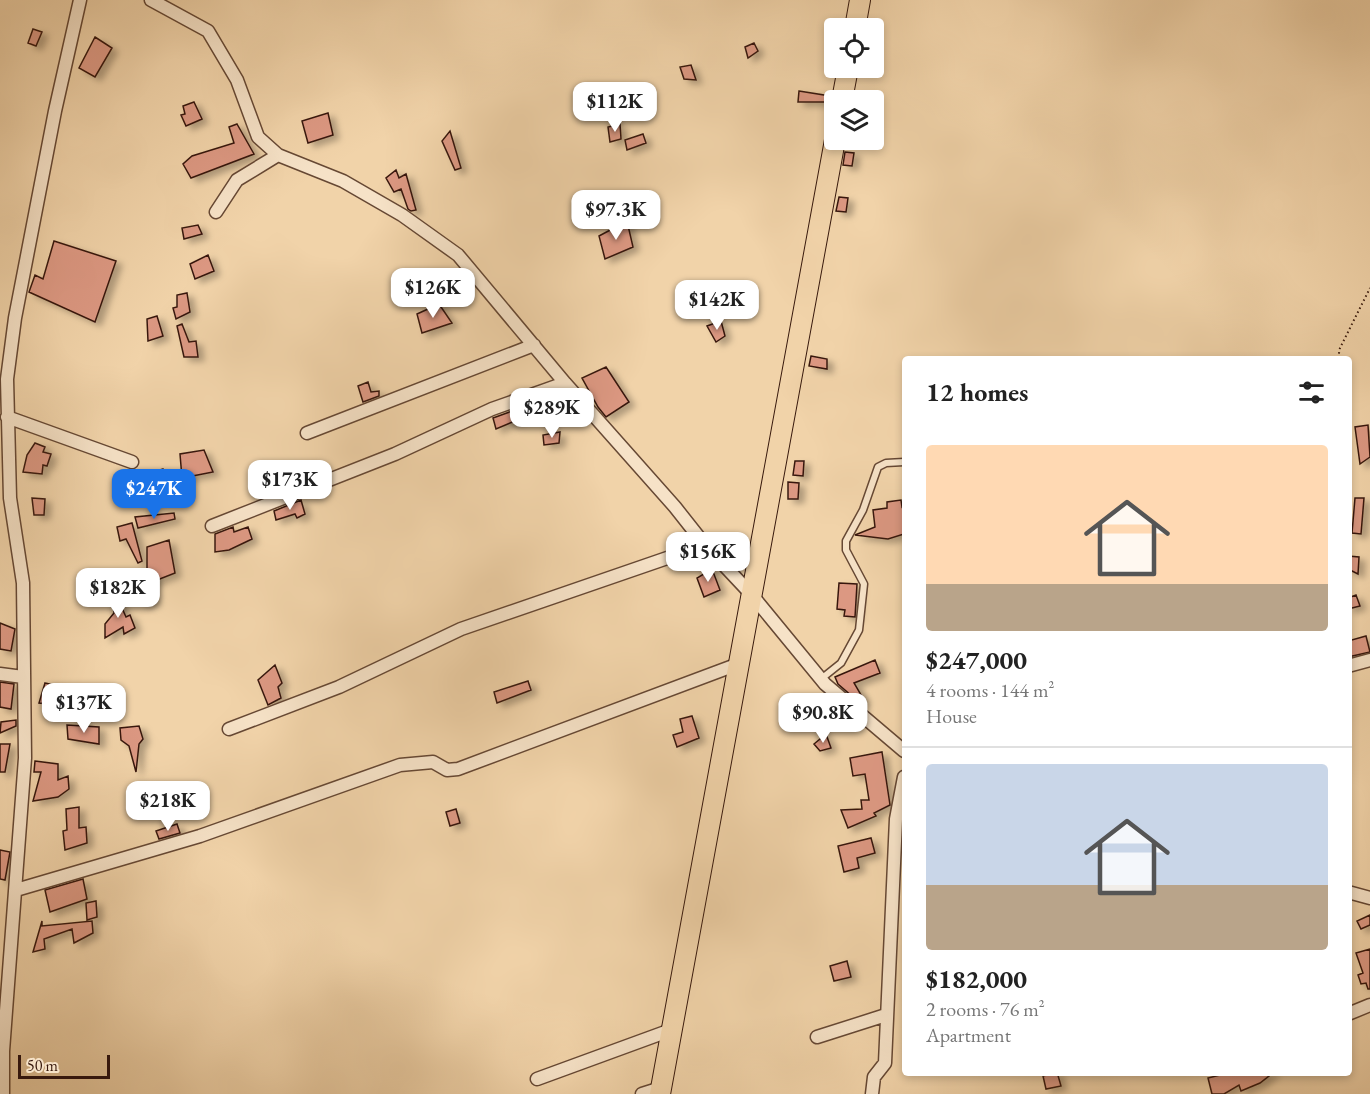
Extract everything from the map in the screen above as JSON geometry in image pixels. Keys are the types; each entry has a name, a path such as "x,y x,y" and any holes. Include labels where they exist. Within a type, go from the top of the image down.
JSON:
{"main road":[{"path":"857,18 860,0"},
{"path":"654,1092 671,1030 741,663 751,594 833,150"}],"street":[{"path":"3,1094 3,1051 25,758 23,583 10,498 7,379 15,318 55,111 80,0"},
{"path":"151,0 208,31 237,80 258,137 278,155 343,181 402,215 458,255 565,384 675,507 705,545 751,594 821,679 902,749"},
{"path":"216,212 237,180 278,155"},
{"path":"307,433 534,345"},
{"path":"212,526 395,454 492,409 565,384"},
{"path":"7,417 132,462"},
{"path":"230,729 339,687 461,629 705,545"},
{"path":"1352,665 1370,660"},
{"path":"16,890 200,836 400,765 433,762 447,770 458,770 741,663"},
{"path":"0,674 23,676"},
{"path":"872,1094 874,1077 885,1064 896,819 902,788"},
{"path":"1352,893 1370,898"},
{"path":"1352,1012 1370,1005"},
{"path":"817,1037 886,1015"},
{"path":"537,1079 671,1030"}],"lane":[{"path":"821,679 841,663 859,630 864,584 846,550 846,541 863,510 878,467 886,463 902,462"}],"path":[{"path":"1338,356 1340,348 1370,288"}],"building":[{"path":"33,29 42,32 36,46 28,43"},
{"path":"95,37 112,48 95,77 79,68"},
{"path":"754,43 758,51 748,58 745,47"},
{"path":"691,65 696,80 684,79 680,67"},
{"path":"799,91 824,95 824,102 798,102"},
{"path":"194,102 202,119 186,126 181,115 185,114 183,106"},
{"path":"328,113 333,135 308,143 302,121"},
{"path":"237,124 254,154 191,178 183,164 192,156 234,143 229,127"},
{"path":"620,124 621,139 610,142 608,127"},
{"path":"450,131 461,168 455,170 442,141"},
{"path":"643,134 646,143 627,150 625,140"},
{"path":"845,152 854,153 852,166 843,165"},
{"path":"396,170 399,178 406,174 416,210 408,209 401,189 394,192 386,178"},
{"path":"839,197 848,198 846,212 836,211"},
{"path":"627,221 633,247 605,259 599,236"},
{"path":"198,225 202,234 184,239 182,228"},
{"path":"54,241 116,261 95,322 29,292 35,275 43,279"},
{"path":"208,255 214,271 195,279 190,264"},
{"path":"187,293 190,312 176,319 173,308 177,307 177,295"},
{"path":"439,304 452,323 422,333 417,314"},
{"path":"157,316 163,336 148,341 147,319"},
{"path":"721,321 725,336 716,342 707,326"},
{"path":"182,324 189,342 196,341 198,357 184,357 177,326"},
{"path":"811,356 827,359 827,369 809,366"},
{"path":"606,367 629,402 606,417 582,378"},
{"path":"368,382 371,392 379,391 379,396 363,402 358,386"},
{"path":"515,410 522,418 496,429 493,418"},
{"path":"1368,425 1370,457 1360,464 1355,427"},
{"path":"560,432 559,443 544,445 543,435"},
{"path":"35,443 45,447 43,452 51,454 47,466 43,465 42,474 23,472 27,455"},
{"path":"204,450 213,472 182,478 180,454"},
{"path":"795,461 804,461 803,476 793,475"},
{"path":"309,465 314,477 298,483 295,469"},
{"path":"163,469 168,480 166,495 154,500 151,489 126,495 124,482"},
{"path":"788,482 799,483 798,499 788,499"},
{"path":"32,498 45,499 44,515 34,515"},
{"path":"1355,498 1364,498 1361,534 1352,533"},
{"path":"301,500 305,514 297,518 295,514 276,520 274,511"},
{"path":"901,500 902,535 888,539 855,535 875,527 873,510 887,508 887,502"},
{"path":"174,513 175,519 138,528 135,517"},
{"path":"132,523 142,561 138,563 126,539 120,541 117,527"},
{"path":"233,527 234,532 248,527 252,539 229,550 215,552 215,534"},
{"path":"169,540 175,573 152,582 154,602 142,604 137,588 132,590 131,580 147,573 147,547"},
{"path":"1352,556 1359,557 1358,574 1352,571"},
{"path":"712,569 720,590 704,597 697,578"},
{"path":"839,583 857,584 855,617 844,616 845,610 837,609"},
{"path":"114,590 126,617 130,615 135,628 124,634 123,627 105,638 105,624 114,613 112,591"},
{"path":"1356,595 1360,606 1352,608 1352,596"},
{"path":"0,623 15,629 11,651 0,649"},
{"path":"1366,636 1370,652 1352,656 1352,640"},
{"path":"875,660 880,673 854,683 864,700 860,703 838,684 835,677"},
{"path":"275,665 282,683 278,687 281,698 268,705 258,680"},
{"path":"528,681 531,690 497,703 494,692"},
{"path":"0,682 14,684 11,709 0,707"},
{"path":"45,683 59,686 59,705 39,703"},
{"path":"825,695 846,713 838,717 822,696"},
{"path":"692,716 699,738 677,747 673,735 683,732 680,719"},
{"path":"16,720 16,726 0,733 1,722"},
{"path":"67,725 99,727 99,744 68,739"},
{"path":"139,726 143,739 139,744 136,772 129,746 121,740 120,728"},
{"path":"826,734 831,748 820,751 814,744"},
{"path":"0,744 10,744 5,772 0,772"},
{"path":"882,752 890,805 874,813 876,816 848,828 841,810 862,809 861,800 869,800 865,774 853,776 850,758"},
{"path":"35,761 58,764 58,780 68,776 69,789 58,797 33,801 41,772 34,772"},
{"path":"79,807 79,828 86,827 87,843 65,850 63,831 67,830 66,809"},
{"path":"456,809 460,823 450,826 446,812"},
{"path":"177,824 180,833 159,839 156,831"},
{"path":"871,838 875,853 857,858 859,868 844,872 838,846"},
{"path":"0,850 10,852 5,880 0,879"},
{"path":"83,879 87,899 50,912 45,890"},
{"path":"96,901 97,917 87,920 86,903"},
{"path":"1370,915 1370,925 1361,929 1357,921"},
{"path":"42,921 42,926 92,921 93,933 74,943 72,929 44,939 45,949 33,952"},
{"path":"1370,949 1370,989 1368,989 1366,983 1361,984 1358,975 1363,973 1356,953"},
{"path":"847,961 851,977 834,981 830,966"},
{"path":"1043,1076 1058,1076 1061,1086 1046,1089"},
{"path":"1269,1076 1260,1083 1241,1091 1239,1085 1224,1094 1212,1094 1208,1078"}]}
